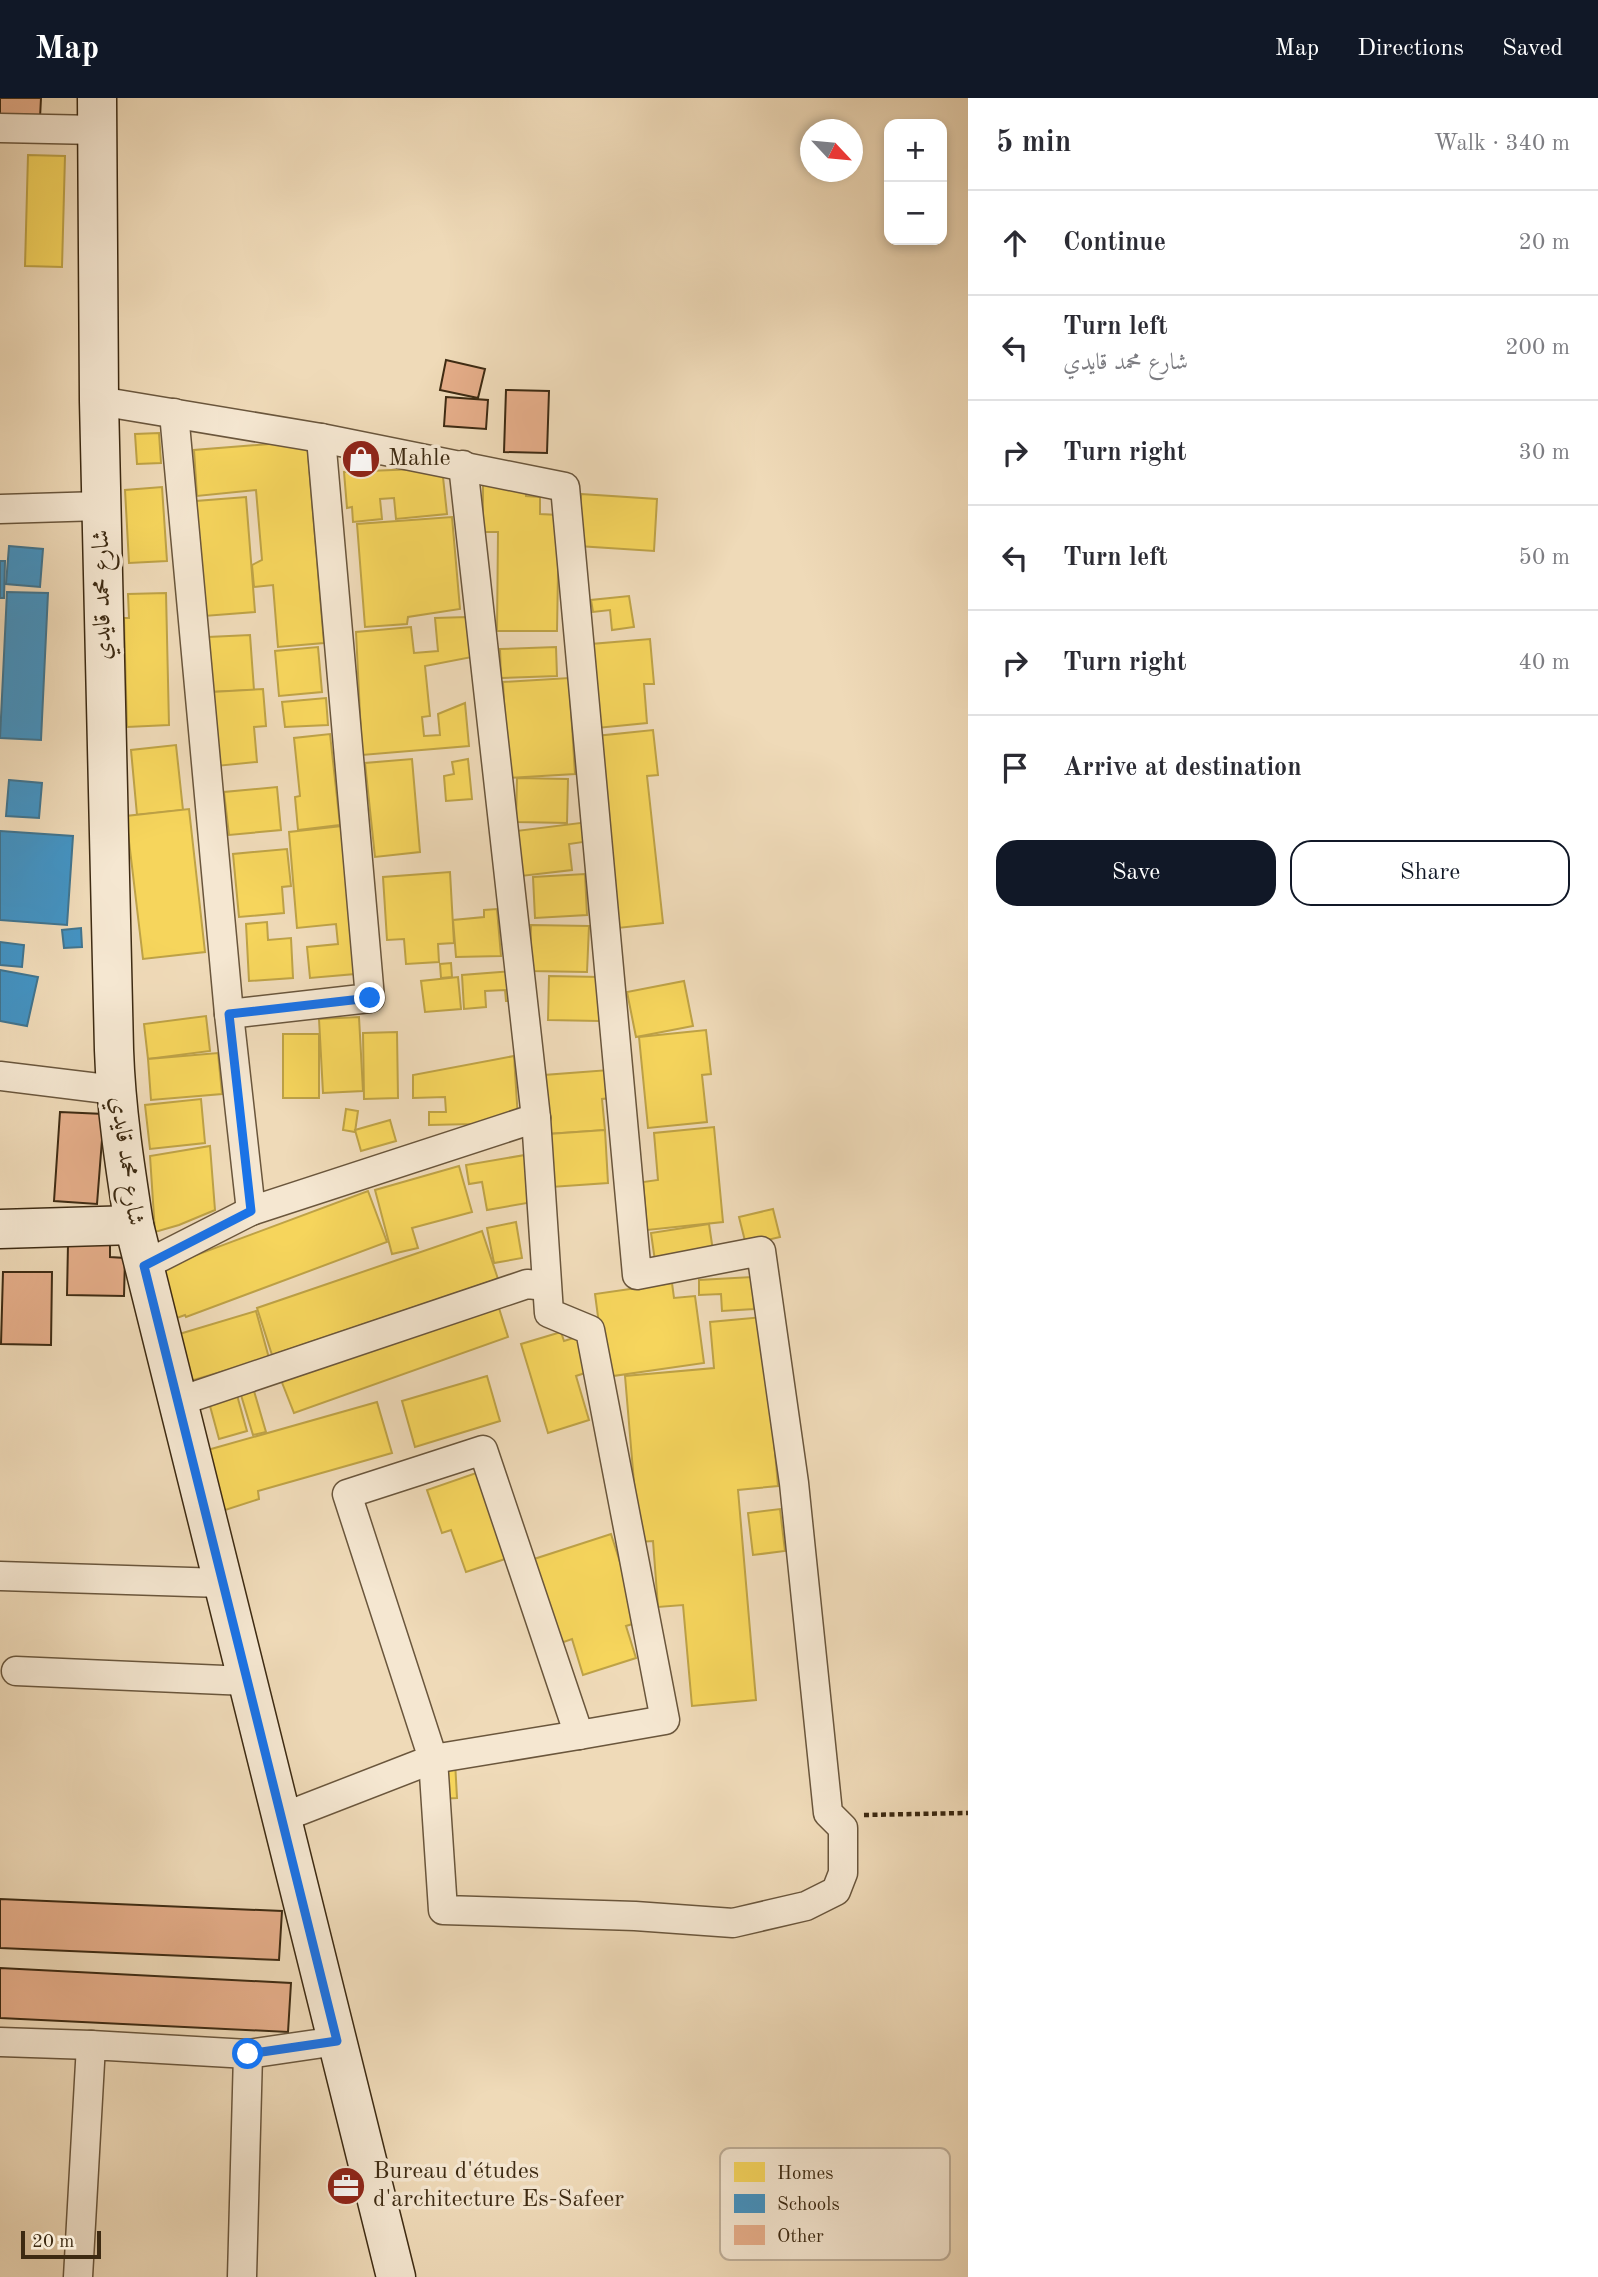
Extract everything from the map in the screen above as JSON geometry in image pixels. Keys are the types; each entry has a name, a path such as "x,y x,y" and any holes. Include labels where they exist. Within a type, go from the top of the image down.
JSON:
{"main road":[{"name":"شارع محمد قايدي","path":"97,114 99,401 115,1090 134,1225 396,2277"},
{"path":"0,1230 134,1225"}],"street":[{"path":"0,128 97,114"},
{"path":"99,401 463,465 565,487 637,1275 761,1251 794,1483 828,1813 843,1828 843,1873 836,1891 806,1906 733,1923 635,1916 443,1910 433,1759 347,1494 483,1450 579,1735"},
{"path":"174,413 229,1014 251,1211"},
{"path":"229,1014 370,998 321,439"},
{"path":"281,1818 433,1759 665,1720 590,1330 549,1313 536,1118 463,465"},
{"path":"0,509 101,506"},
{"path":"0,1076 115,1090"},
{"path":"144,1266 251,1211 536,1118"},
{"path":"177,1402 527,1284 547,1286"},
{"path":"0,1576 222,1583"},
{"path":"16,1671 247,1681"},
{"path":"0,2042 248,2054 337,2041"},
{"path":"78,2277 91,2045"},
{"path":"242,2277 248,2054"}],"path":[{"path":"843,1828 856,1815 968,1813"}],"building: Homes":[{"path":"28,155 65,156 62,267 25,266"},
{"path":"159,433 161,463 137,464 135,434"},
{"path":"307,441 324,643 278,647 273,585 254,587 252,565 262,560 256,490 197,496 194,450"},
{"path":"442,468 447,514 396,519 394,498 380,499 382,519 353,522 352,507 347,508 344,472"},
{"path":"483,482 526,482 526,496 540,497 540,514 559,515 557,631 497,631 498,532 483,532"},
{"path":"162,487 167,561 129,563 125,490"},
{"path":"581,494 657,499 654,551 578,546"},
{"path":"246,497 255,612 204,616 196,501"},
{"path":"452,517 460,609 408,617 407,624 365,627 357,524"},
{"path":"166,593 169,725 127,727 124,618 129,618 128,594"},
{"path":"629,596 634,627 612,630 610,610 593,612 591,600"},
{"path":"467,617 472,657 425,666 430,716 422,717 424,736 440,735 438,714 465,703 469,746 362,755 356,632 411,627 414,653 438,651 435,618"},
{"path":"250,635 254,690 211,692 208,637"},
{"path":"650,639 654,684 644,684 647,723 597,728 591,644"},
{"path":"318,647 322,692 279,696 275,651"},
{"path":"556,647 557,676 501,678 500,649"},
{"path":"569,678 575,774 508,778 503,682"},
{"path":"263,689 266,726 254,727 257,762 216,766 211,692"},
{"path":"326,698 328,725 285,727 282,702"},
{"path":"653,730 658,775 647,776 663,923 618,928 596,736"},
{"path":"330,734 340,825 298,830 295,797 300,796 294,738"},
{"path":"176,745 183,810 137,815 131,750"},
{"path":"412,759 420,852 375,857 365,763"},
{"path":"468,759 472,799 446,801 444,776 454,774 452,762"},
{"path":"517,778 568,779 567,823 516,822"},
{"path":"277,787 281,830 229,835 224,792"},
{"path":"189,809 205,952 143,959 126,816"},
{"path":"588,822 590,841 569,844 572,870 521,876 516,831"},
{"path":"342,826 355,974 310,978 307,947 338,944 336,924 297,928 289,832"},
{"path":"287,849 291,886 282,887 284,913 239,917 233,854"},
{"path":"450,872 454,943 438,944 439,962 406,964 404,939 387,940 383,877"},
{"path":"585,874 587,915 535,918 533,877"},
{"path":"497,909 501,956 456,957 453,920 484,917 484,910"},
{"path":"267,922 268,940 291,938 293,978 249,981 246,924"},
{"path":"531,925 589,926 587,972 530,971"},
{"path":"451,963 452,977 441,978 440,964"},
{"path":"514,971 516,1001 506,1001 505,990 485,991 486,1007 464,1009 462,975"},
{"path":"549,976 600,977 599,1021 548,1020"},
{"path":"458,977 461,1009 425,1012 421,981"},
{"path":"684,981 693,1026 636,1037 627,992"},
{"path":"206,1016 210,1051 148,1059 144,1024"},
{"path":"359,1017 363,1091 323,1093 319,1019"},
{"path":"706,1030 711,1074 702,1075 707,1122 648,1128 639,1037"},
{"path":"397,1032 398,1098 364,1099 363,1033"},
{"path":"283,1034 319,1034 319,1098 283,1098"},
{"path":"218,1053 222,1094 151,1100 148,1059"},
{"path":"514,1056 518,1119 429,1125 429,1112 446,1112 445,1097 413,1098 413,1075"},
{"path":"609,1070 611,1098 602,1099 605,1130 548,1134 544,1075"},
{"path":"201,1099 205,1143 150,1149 145,1105"},
{"path":"346,1109 358,1111 355,1132 343,1130"},
{"path":"390,1120 396,1141 361,1151 355,1130"},
{"path":"714,1127 723,1222 647,1230 643,1182 658,1180 654,1133"},
{"path":"605,1130 608,1183 551,1187 548,1134"},
{"path":"210,1146 215,1210 155,1232 150,1156"},
{"path":"525,1155 533,1202 487,1210 482,1182 469,1184 466,1165"},
{"path":"459,1166 472,1212 412,1228 418,1248 392,1254 375,1190"},
{"path":"368,1191 387,1242 186,1317 185,1315 174,1319 156,1270"},
{"path":"773,1209 780,1237 746,1245 739,1217"},
{"path":"516,1222 522,1258 494,1263 487,1228"},
{"path":"709,1224 713,1251 655,1261 651,1233"},
{"path":"482,1231 498,1279 272,1355 257,1308"},
{"path":"752,1277 754,1309 722,1311 721,1294 699,1295 699,1280"},
{"path":"672,1283 674,1298 695,1296 704,1363 606,1377 595,1294"},
{"path":"498,1305 508,1337 294,1413 279,1375"},
{"path":"256,1311 269,1358 190,1381 176,1335"},
{"path":"763,1317 778,1486 738,1490 756,1700 692,1706 683,1605 658,1607 653,1541 639,1542 625,1376 714,1368 710,1322"},
{"path":"561,1332 564,1341 580,1336 591,1371 576,1376 589,1420 548,1433 521,1344"},
{"path":"487,1376 500,1421 415,1447 402,1401"},
{"path":"235,1388 247,1431 219,1439 207,1395"},
{"path":"254,1391 266,1432 253,1435 241,1395"},
{"path":"377,1402 392,1453 258,1491 259,1499 219,1512 204,1451"},
{"path":"482,1471 511,1557 466,1572 451,1530 442,1533 427,1490"},
{"path":"780,1509 785,1551 753,1555 748,1513"},
{"path":"611,1534 639,1622 626,1626 636,1658 583,1675 572,1639 558,1644 531,1560"},
{"path":"455,1761 457,1798 438,1799 436,1762"}],"building: Schools":[{"path":"9,546 43,549 40,587 6,584"},
{"path":"0,561 5,561 4,598 0,598"},
{"path":"7,592 48,593 41,740 0,738"},
{"path":"9,780 42,783 39,818 6,816"},
{"path":"0,831 73,836 67,925 0,920"},
{"path":"81,928 82,947 64,948 62,930"},
{"path":"0,942 24,945 22,967 0,965"},
{"path":"0,970 38,977 27,1026 0,1021"}],"building: Other":[{"path":"0,98 41,98 40,118 0,117"},
{"path":"446,360 485,369 478,398 440,390"},
{"path":"506,390 549,391 547,453 504,452"},
{"path":"446,397 488,400 486,429 444,426"},
{"path":"60,1112 104,1114 97,1204 54,1201"},
{"path":"68,1244 110,1245 110,1257 125,1258 124,1296 67,1295"},
{"path":"3,1272 52,1272 51,1345 1,1344"},
{"path":"0,1899 282,1911 279,1960 0,1948"},
{"path":"0,1968 291,1983 288,2032 0,2018"}],"place":[{"name":"Mahle","path":"361,459"},
{"name":"Bureau d'études d'architecture Es-Safeer","path":"346,2186"}],"route":[{"path":"248,2054 337,2041 144,1266 251,1211 229,1014 370,998"}]}
